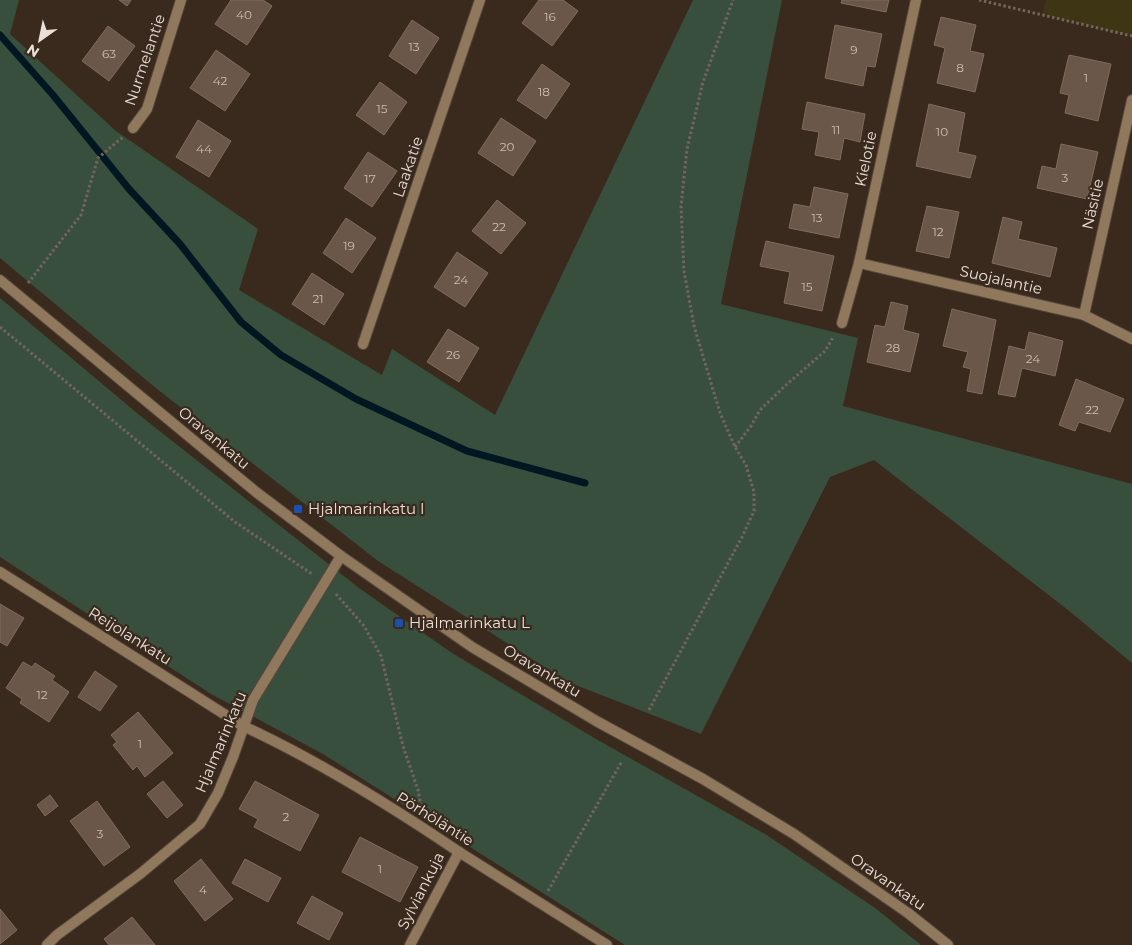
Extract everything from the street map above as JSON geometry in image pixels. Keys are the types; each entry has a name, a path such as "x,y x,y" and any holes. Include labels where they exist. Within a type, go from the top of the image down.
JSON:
{"street":[{"name":"Nurmelantie","path":"133,128 147,108 181,0"},
{"name":"Laakatie","path":"363,344 480,0"},
{"name":"Kielotie","path":"842,323 859,263 916,0"},
{"name":"Näsitie","path":"1084,315 1132,100"},
{"name":"Suojalantie","path":"859,263 1084,315 1132,339"},
{"name":"Oravankatu","path":"0,280 256,492 341,556 472,647 598,722 703,779 794,834 908,913 948,945"},
{"name":"Hjalmarinkatu","path":"47,945 140,874 200,824 218,793 253,700 341,556"},
{"name":"Reijolankatu","path":"0,572 243,726"},
{"name":"Pörhöläntie","path":"243,726 287,746 424,828 607,945"},
{"name":"Sylviankuja","path":"410,945 459,852"}],"path":[{"path":"649,710 742,538 754,511 754,492 746,465 735,447 720,412 694,326 684,271 681,206 688,150 703,82 733,0"},
{"path":"979,0 1132,36"},
{"path":"18,296 81,215 98,158 107,150"},
{"path":"735,447 751,426 760,410 786,384 825,351 842,323"},
{"path":"0,326 235,522 324,582 346,604 364,626 381,656 403,746 418,790 424,828"},
{"path":"542,903 622,761"}],"green space":[{"path":"0,0 19,0 10,34 116,131 258,229 239,290 382,375 392,349 495,415 693,0 782,0 721,304 858,338 843,406 1132,484 1132,663 1068,610 874,460 830,477 701,734 568,682 378,561 157,389 0,258"},
{"path":"0,298 138,414 359,588 452,653 596,739 765,834 875,908 921,945 625,945 323,754 211,694 0,557"}],"sand":[{"path":"1046,0 1132,0 1132,36 1042,15"}],"building":[{"path":"119,0 131,0 127,6"},
{"path":"231,0 263,0 272,6 247,45 215,24"},
{"path":"539,0 563,0 578,11 552,46 522,23"},
{"path":"842,0 889,0 886,12 841,3"},
{"path":"941,17 976,25 970,51 984,54 975,92 937,83 945,48 934,45"},
{"path":"412,20 439,38 416,74 389,56"},
{"path":"835,25 882,34 875,67 867,66 863,86 825,78"},
{"path":"108,26 135,46 109,81 82,61"},
{"path":"216,50 250,74 225,111 190,88"},
{"path":"1069,55 1111,64 1098,121 1065,113 1069,95 1060,93"},
{"path":"542,64 570,84 546,119 517,100"},
{"path":"380,82 407,102 384,135 356,115"},
{"path":"807,102 865,114 860,142 844,138 840,160 815,155 819,132 802,129"},
{"path":"929,104 965,113 958,152 976,156 970,178 916,166"},
{"path":"501,118 536,141 513,176 478,153"},
{"path":"198,120 231,141 209,177 176,157"},
{"path":"1061,144 1098,152 1087,199 1037,188 1042,166 1056,169"},
{"path":"368,152 397,171 372,207 344,188"},
{"path":"814,187 848,194 839,238 789,228 794,204 810,207"},
{"path":"497,200 526,223 501,254 472,231"},
{"path":"927,206 959,212 949,258 916,251"},
{"path":"1003,217 1022,222 1018,239 1057,248 1050,277 992,263"},
{"path":"346,218 376,238 352,273 323,253"},
{"path":"766,241 834,256 822,311 784,303 790,272 760,266"},
{"path":"457,252 488,273 465,307 434,287"},
{"path":"312,273 344,294 324,325 292,304"},
{"path":"891,302 908,306 903,330 919,334 910,372 867,362 875,325 885,327"},
{"path":"952,309 996,320 982,394 967,391 971,369 963,367 968,352 943,346"},
{"path":"448,329 479,348 459,382 427,362"},
{"path":"1029,332 1063,341 1055,376 1022,368 1015,397 998,394 1009,346 1025,350"},
{"path":"1076,379 1124,399 1110,432 1079,422 1075,431 1059,425"},
{"path":"0,604 24,618 7,646 0,642"},
{"path":"23,662 32,667 35,663 55,676 52,680 69,692 49,722 20,703 22,699 6,688"},
{"path":"95,671 117,686 100,711 78,697"},
{"path":"138,712 173,753 145,777 137,766 133,770 113,745 117,742 111,735"},
{"path":"163,781 183,805 167,818 147,794"},
{"path":"255,781 319,815 300,851 254,827 258,819 239,809"},
{"path":"50,795 58,806 45,816 37,805"},
{"path":"97,801 130,847 104,866 70,821"},
{"path":"360,837 418,867 400,902 342,872"},
{"path":"201,859 233,899 205,921 174,881"},
{"path":"245,859 281,878 268,902 232,883"},
{"path":"312,896 343,913 329,940 297,923"},
{"path":"0,909 17,930 0,944"},
{"path":"132,917 155,945 109,945 104,939"}],"waterway":[{"path":"0,35 53,95 129,189 180,244 241,322 281,355 356,399 467,451 585,483"}],"place":[{"name":"Hjalmarinkatu I","path":"298,509"},
{"name":"Hjalmarinkatu L","path":"399,623"}]}
